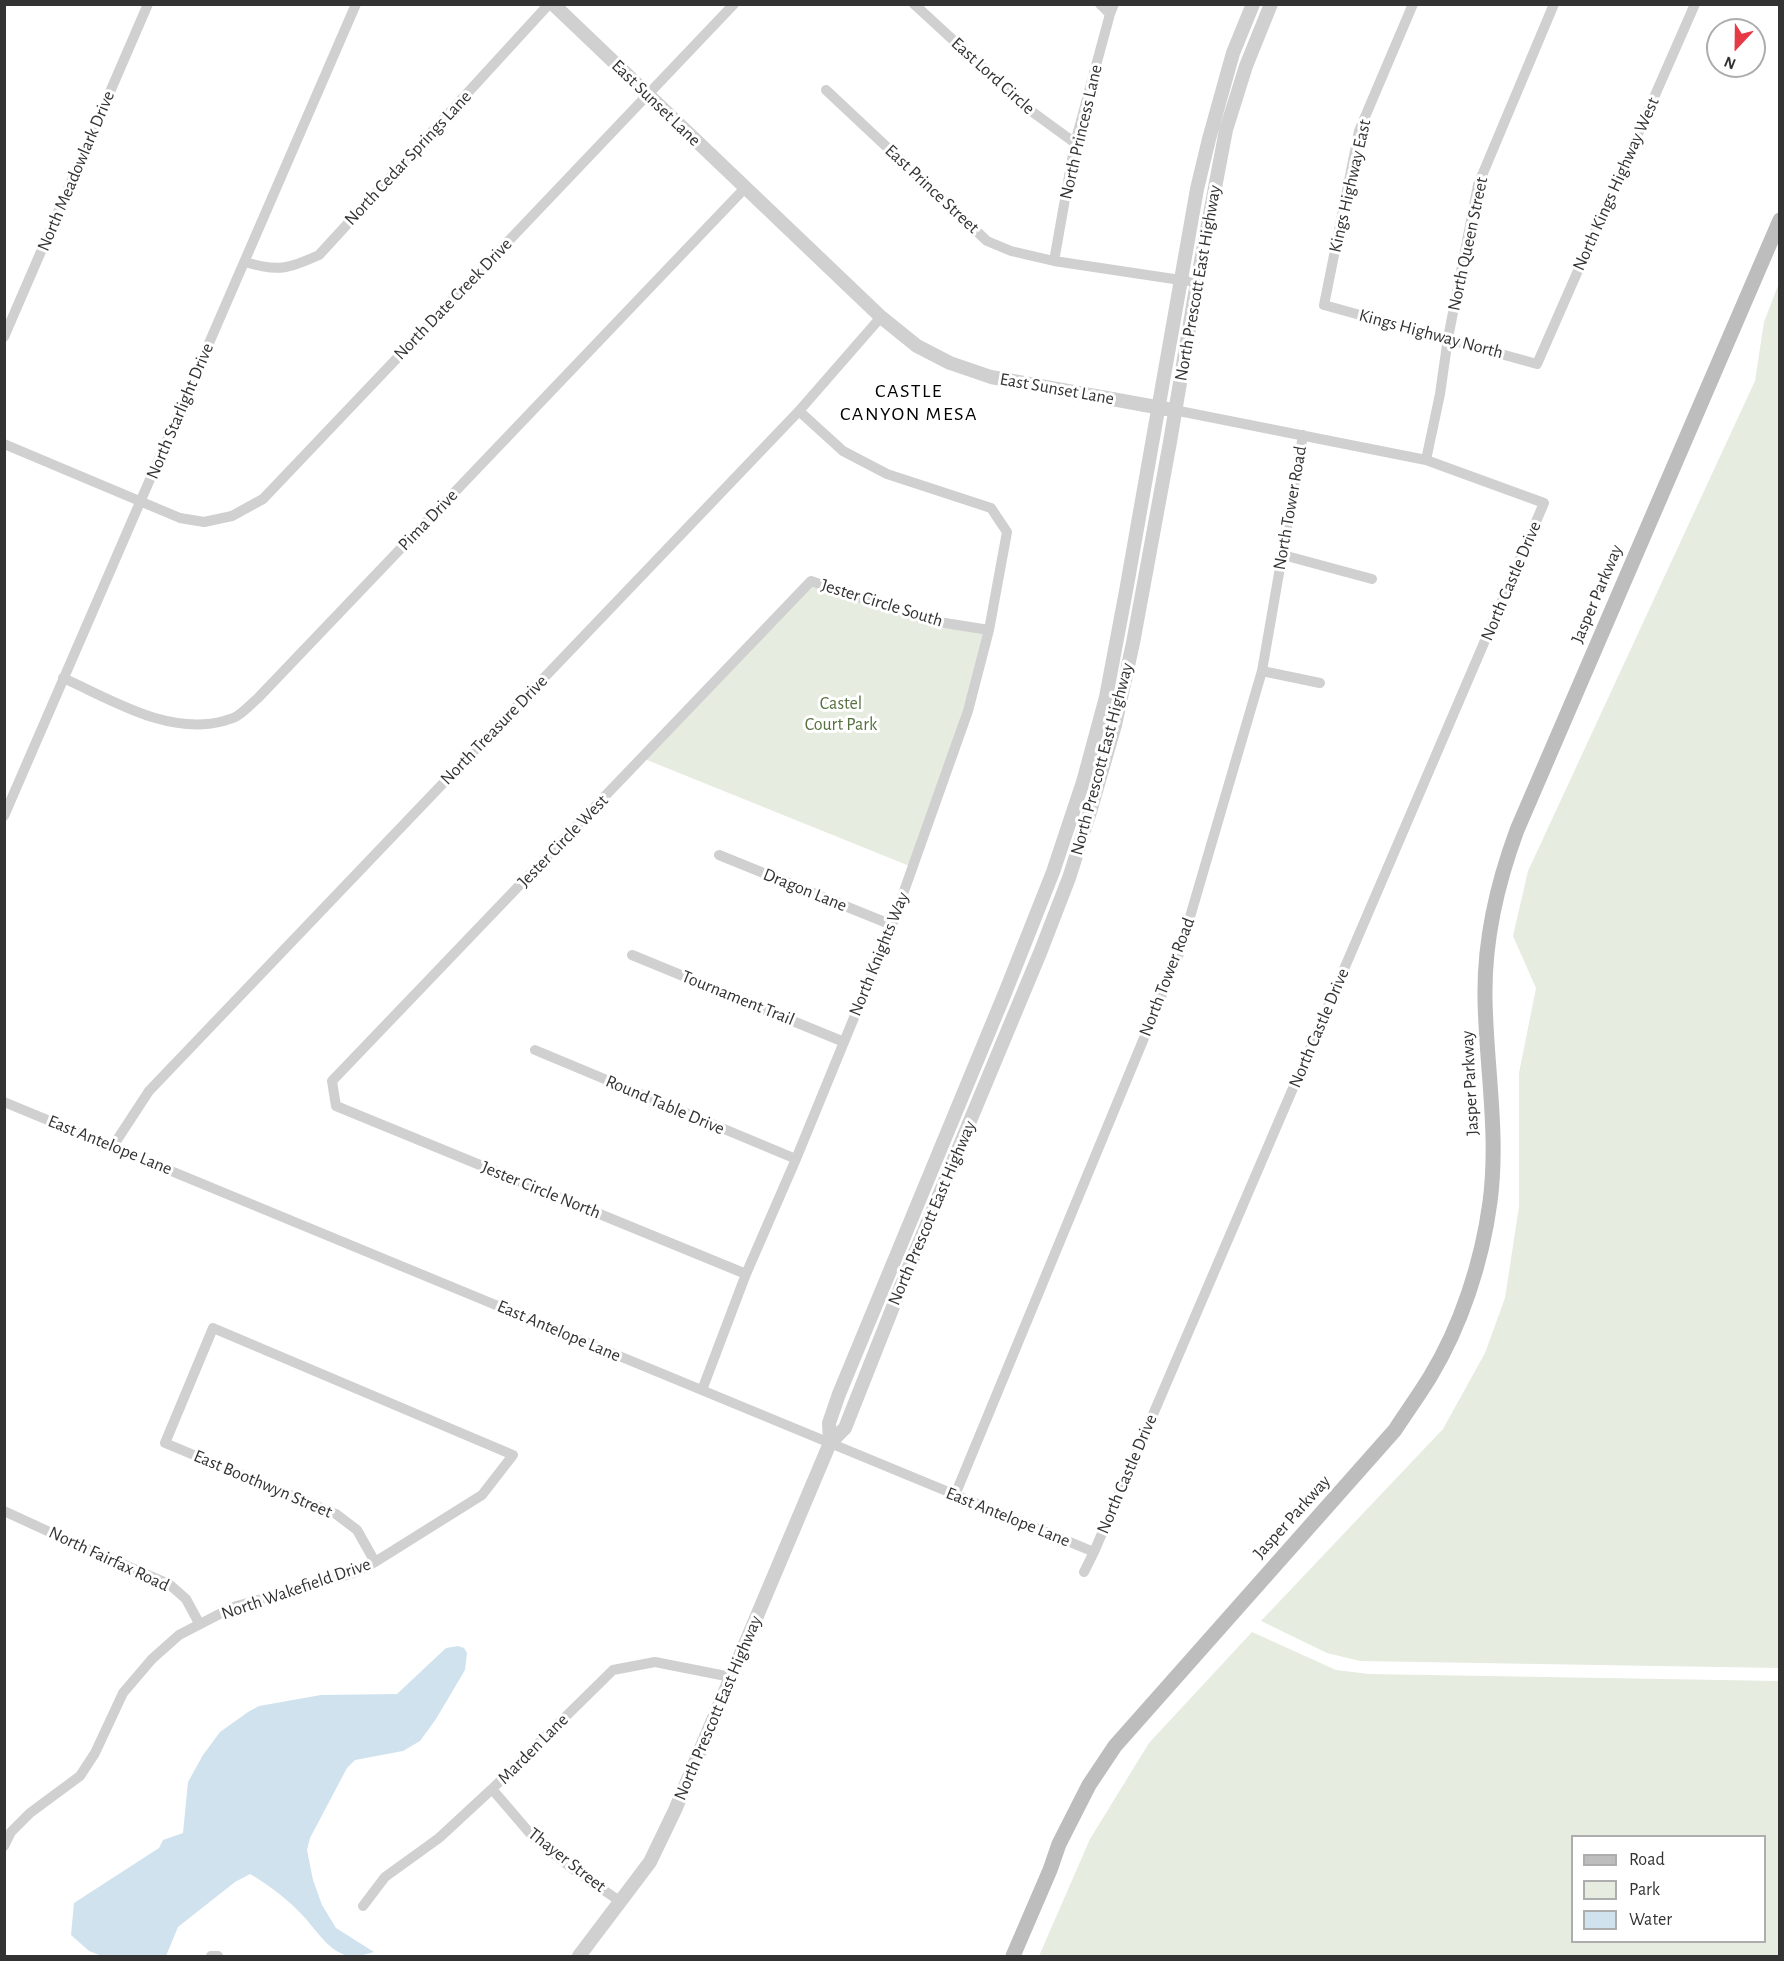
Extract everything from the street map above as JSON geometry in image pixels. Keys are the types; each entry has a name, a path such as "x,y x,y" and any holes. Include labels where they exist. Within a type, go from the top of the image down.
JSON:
{"main road":[{"name":"Jasper Parkway","path":"1013,1956 1059,1844 1089,1785 1114,1746 1395,1431 1431,1376 1454,1331 1471,1284 1485,1232 1490,1202 1493,1113 1486,987 1492,916 1503,869 1550,751 1779,220"},
{"name":"Jasper Parkway","path":"1003,1956 1054,1858"}],"street":[{"name":"North Meadowlark Drive","path":"4,337 148,4"},
{"name":"North Starlight Drive","path":"4,816 356,4"},
{"name":"North Cedar Springs Lane","path":"245,262 267,268 294,266 319,255 551,4"},
{"name":"East Sunset Lane","path":"551,4 881,317 917,346 950,363 990,377 1168,409 1426,460 1544,504"},
{"name":"North Date Creek Drive","path":"4,444 180,518 204,522 232,516 263,499 734,4"},
{"name":"East Lord Circle","path":"914,4 1027,108 1076,143"},
{"path":"1100,4 1112,9"},
{"name":"North Prescott East Highway","path":"579,1956 651,1862 675,1810 830,1443 845,1428 1065,889 1115,725 1133,643 1168,409 1182,280 1197,189 1233,53 1253,4"},
{"name":"North Prescott East Highway","path":"830,1443 829,1423 839,1394 964,1094 1053,872 1080,791 1106,697 1197,282 1226,129 1246,66 1271,4"},
{"name":"Kings Highway East","path":"1324,305 1359,130 1413,4"},
{"name":"North Queen Street","path":"1426,460 1478,185 1554,4"},
{"name":"North Kings Highway West","path":"1537,364 1695,4"},
{"name":"North Princess Lane","path":"1054,261 1076,143 1112,9"},
{"name":"East Prince Street","path":"826,90 987,241 1011,251 1054,261 1197,282"},
{"name":"Pima Drive","path":"63,678 147,716 170,723 193,726 213,724 236,717 266,690 745,188"},
{"name":"Kings Highway North","path":"1324,305 1537,364"},
{"name":"North Treasure Drive","path":"113,1146 147,1094 799,411 881,317"},
{"name":"North Knights Way","path":"702,1390 746,1274 892,925 968,711 989,630 1007,532 991,508 887,474 843,451 799,411"},
{"name":"North Tower Road","path":"955,1495 1180,951 1262,671 1303,435"},
{"name":"North Castle Drive","path":"1094,1552 1544,504"},
{"path":"1282,555 1372,579"},
{"name":"Jester Circle South","path":"811,581 927,620 989,630"},
{"name":"Jester Circle West","path":"336,1107 332,1081 811,581"},
{"path":"1262,671 1320,684"},
{"path":"1080,791 1095,795"},
{"name":"Dragon Lane","path":"719,855 892,925"},
{"name":"Tournament Trail","path":"632,955 844,1042"},
{"name":"Round Table Drive","path":"535,1050 796,1159"},
{"path":"964,1094 980,1100"},
{"name":"East Antelope Lane","path":"4,1102 1094,1552 1084,1572"},
{"name":"Jester Circle North","path":"336,1107 746,1274"},
{"name":"North Wakefield Drive","path":"4,1846 11,1832 30,1813 80,1776 95,1753 123,1693 152,1659 180,1635 233,1607 354,1573 375,1562 482,1495 513,1455 213,1328 165,1443"},
{"name":"East Boothwyn Street","path":"165,1443 336,1514 357,1530 375,1562"},
{"name":"North Fairfax Road","path":"4,1511 169,1584 186,1599 199,1623"},
{"name":"Marden Lane","path":"363,1906 385,1877 439,1838 613,1670 656,1662 731,1677"},
{"name":"Thayer Street","path":"492,1789 534,1838 573,1869 621,1902"},
{"path":"211,1956 218,1956"}],"green space":[{"path":"1779,283 1779,1668 1360,1661 1327,1653 1261,1621 1443,1429 1485,1353 1505,1298 1519,1207 1519,1073 1536,988 1513,936 1528,871 1755,381 1764,322"},
{"name":"Castel Court Park","path":"811,581 989,630 912,867 642,758"},
{"path":"1252,1632 1336,1670 1369,1674 1779,1681 1779,1956 1039,1956 1090,1839 1149,1743"}],"water":[{"path":"458,1646 464,1648 467,1653 465,1670 420,1741 403,1751 355,1760 347,1768 310,1838 307,1850 313,1880 322,1905 336,1928 374,1952 353,1956 337,1951 286,1900 250,1874 235,1882 178,1927 166,1956 102,1956 89,1951 71,1935 74,1903 159,1848 163,1840 183,1833 188,1782 203,1755 220,1732 259,1706 321,1695 397,1694 446,1648"}],"district":[{"name":"CASTLE CANYON MESA","path":"909,402"}]}
